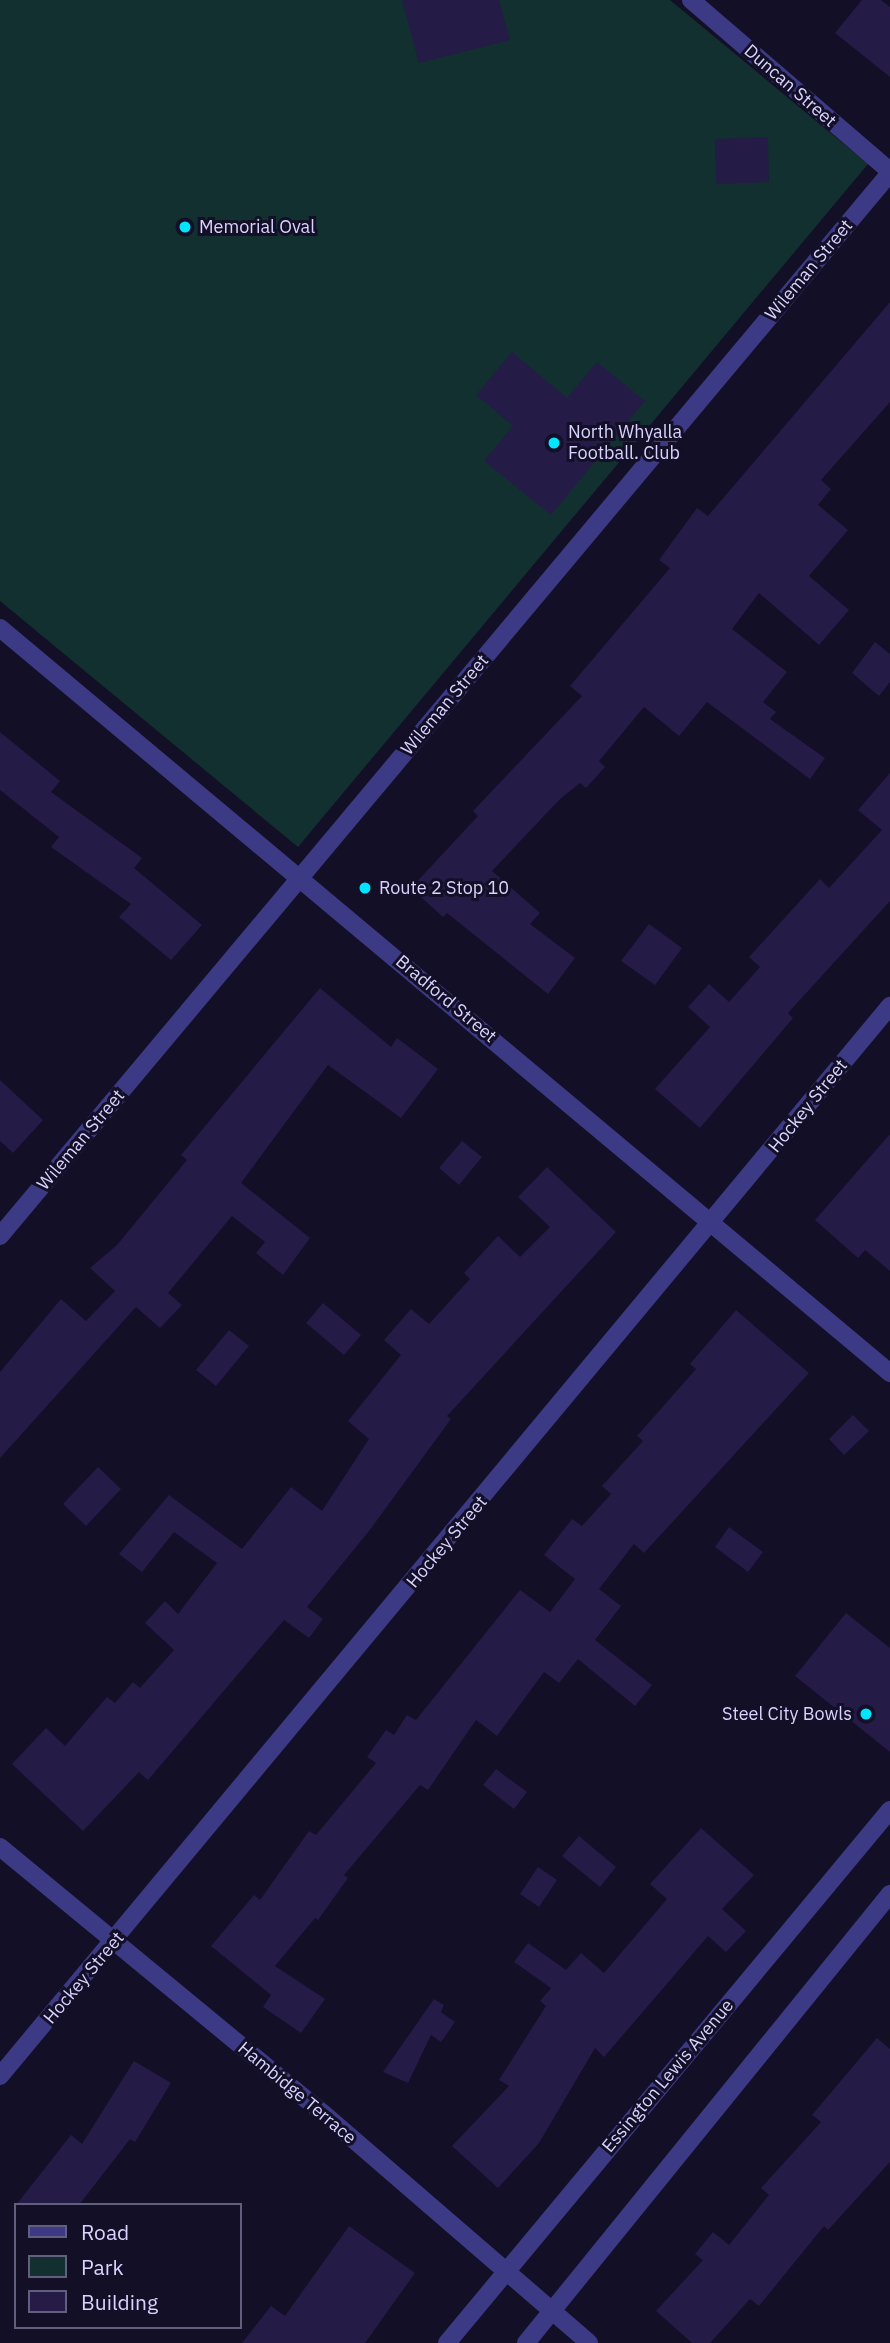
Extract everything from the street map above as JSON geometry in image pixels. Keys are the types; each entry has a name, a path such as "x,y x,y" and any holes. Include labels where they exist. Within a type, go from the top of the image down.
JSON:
{"street":[{"name":"Duncan Street","path":"691,0 890,172"},
{"name":"Wileman Street","path":"0,1236 890,172"},
{"name":"Bradford Street","path":"0,628 301,877 890,1373"},
{"name":"Hockey Street","path":"0,2076 114,1943 890,1006"},
{"name":"Essington Lewis Avenue","path":"447,2343 890,1810"},
{"name":"Hambidge Terrace","path":"0,1847 324,2114 589,2343"},
{"path":"526,2343 890,1894"}],"green space":[{"path":"0,0 670,0 868,164 298,847 0,601"}],"building":[{"path":"402,0 499,0 510,40 419,63"},
{"path":"862,0 881,0 890,7 890,77 835,33"},
{"path":"768,137 769,182 716,184 715,139"},
{"path":"890,302 890,402 821,480 831,489 818,505 848,530 809,576 849,610 819,645 759,593 732,629 787,672 763,702 776,712 770,719 825,758 810,779 707,702 679,736 644,707 599,761 605,767 586,788 580,783 560,799 492,871 540,913 530,924 575,958 548,994 447,913 443,917 411,888 478,816 473,811 582,696 570,686 670,568 659,560 697,508 708,516"},
{"name":"North Whyalla Football. Club","path":"512,352 567,398 597,362 645,401 551,515 484,461 513,426 476,395"},
{"path":"875,642 890,654 890,682 879,696 852,673"},
{"path":"0,732 60,781 51,792 142,858 134,868 202,925 171,960 119,917 131,904 51,847 59,837 0,790"},
{"path":"890,773 890,901 788,1013 793,1018 700,1128 655,1089 710,1027 688,1007 709,984 729,1002 760,967 749,957 820,879 829,888 882,830 858,810"},
{"path":"649,924 682,948 655,985 621,961"},
{"path":"320,988 391,1047 397,1038 438,1069 401,1118 328,1065 241,1183 310,1238 283,1275 256,1253 265,1242 232,1216 168,1293 182,1305 160,1328 136,1307 0,1458 0,1372 61,1299 86,1321 115,1291 90,1268 117,1245 187,1160 181,1155"},
{"path":"0,1080 43,1120 13,1153 0,1141"},
{"path":"890,1134 890,1271 865,1250 858,1258 815,1220"},
{"path":"462,1141 482,1157 459,1185 439,1168"},
{"path":"547,1167 616,1232 447,1416 451,1419 369,1531 307,1607 323,1619 309,1638 284,1620 148,1780 139,1772 83,1831 12,1764 46,1728 65,1746 107,1697 115,1703 133,1682 140,1688 174,1650 145,1623 165,1601 178,1614 217,1563 174,1532 142,1572 119,1554 169,1495 242,1549 291,1487 322,1511 369,1439 348,1421 401,1355 384,1340 411,1309 429,1324 470,1279 464,1273 498,1236 520,1257 550,1227 518,1197"},
{"path":"323,1303 361,1335 344,1355 306,1323"},
{"path":"736,1310 809,1373 644,1553 634,1544 599,1589 621,1606 595,1640 652,1685 635,1706 578,1659 559,1683 544,1672 497,1736 476,1720 428,1790 420,1785 344,1875 348,1878 318,1920 315,1918 275,1966 325,1999 301,2033 263,2007 271,1995 211,1946 254,1895 260,1900 309,1831 316,1835 376,1763 367,1757 386,1730 394,1735 407,1715 416,1720 520,1590 550,1612 575,1579 544,1555 572,1519 582,1526 611,1494 602,1486 643,1441 637,1436 696,1369 690,1364"},
{"path":"229,1330 249,1346 216,1386 196,1370"},
{"path":"853,1415 869,1431 844,1455 829,1439"},
{"path":"98,1467 121,1489 86,1526 63,1504"},
{"path":"729,1527 763,1552 748,1572 715,1547"},
{"name":"Steel City Bowls","path":"846,1613 890,1648 890,1752 795,1676"},
{"path":"496,1769 527,1792 514,1809 483,1785"},
{"path":"701,1828 754,1875 722,1909 746,1931 726,1952 708,1936 604,2057 595,2048 539,2143 498,2188 452,2146 509,2086 499,2080 546,2006 540,2001 551,1988 514,1962 528,1943 566,1970 581,1953 604,1973 667,1899 650,1884"},
{"path":"579,1836 616,1867 600,1887 562,1856"},
{"path":"538,1867 557,1880 539,1907 520,1894"},
{"path":"434,1999 444,2005 441,2012 455,2022 441,2042 431,2035 408,2083 383,2072"},
{"path":"877,2038 890,2049 890,2162 828,2230 824,2226 759,2306 750,2299 710,2343 692,2343 656,2311 703,2260 695,2254 713,2232 729,2245 769,2195 761,2188 821,2122 812,2115"},
{"path":"134,2061 171,2083 135,2142 130,2139 81,2203 18,2203 71,2135 82,2144"},
{"path":"349,2226 415,2273 365,2343 242,2343 271,2306 285,2316"}],"place":[{"name":"Memorial Oval","path":"185,227"},
{"name":"North Whyalla Football. Club","path":"554,443"},
{"name":"Route 2 Stop 10","path":"365,888"},
{"name":"Steel City Bowls","path":"866,1714"}]}
